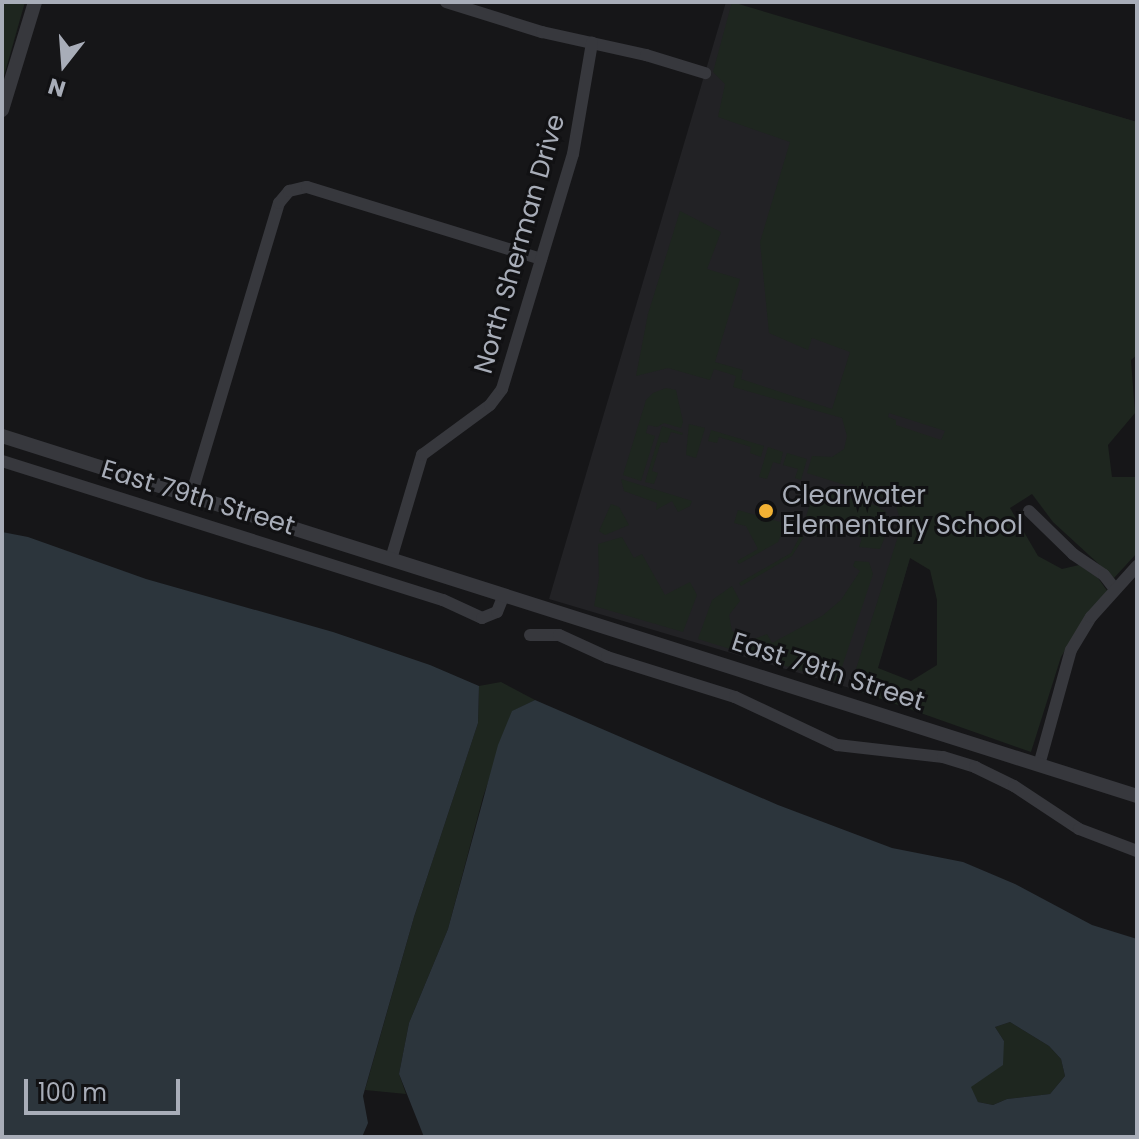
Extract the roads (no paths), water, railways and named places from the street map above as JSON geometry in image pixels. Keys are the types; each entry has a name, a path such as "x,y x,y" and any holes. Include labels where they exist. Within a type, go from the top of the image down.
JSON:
{"street":[{"path":"2,110 35,2"},
{"path":"446,2 542,32 705,73"},
{"name":"North Sherman Drive","path":"391,559 422,455 490,405 501,392 573,154 592,43"},
{"path":"191,496 279,203 291,190 307,187 541,259"},
{"name":"East 79th Street","path":"2,436 1137,796"},
{"name":"East 79th Street","path":"2,461 443,600 482,618 497,612 504,595"},
{"path":"1029,511 1073,554 1104,575 1115,589"},
{"path":"1039,765 1067,660 1085,625 1137,566"},
{"path":"530,635 559,635 607,657 735,697 823,741 874,752 943,757 975,767 1014,786 1079,829 1137,851"}],"place":[{"name":"Clearwater Elementary School","path":"766,511"}]}
